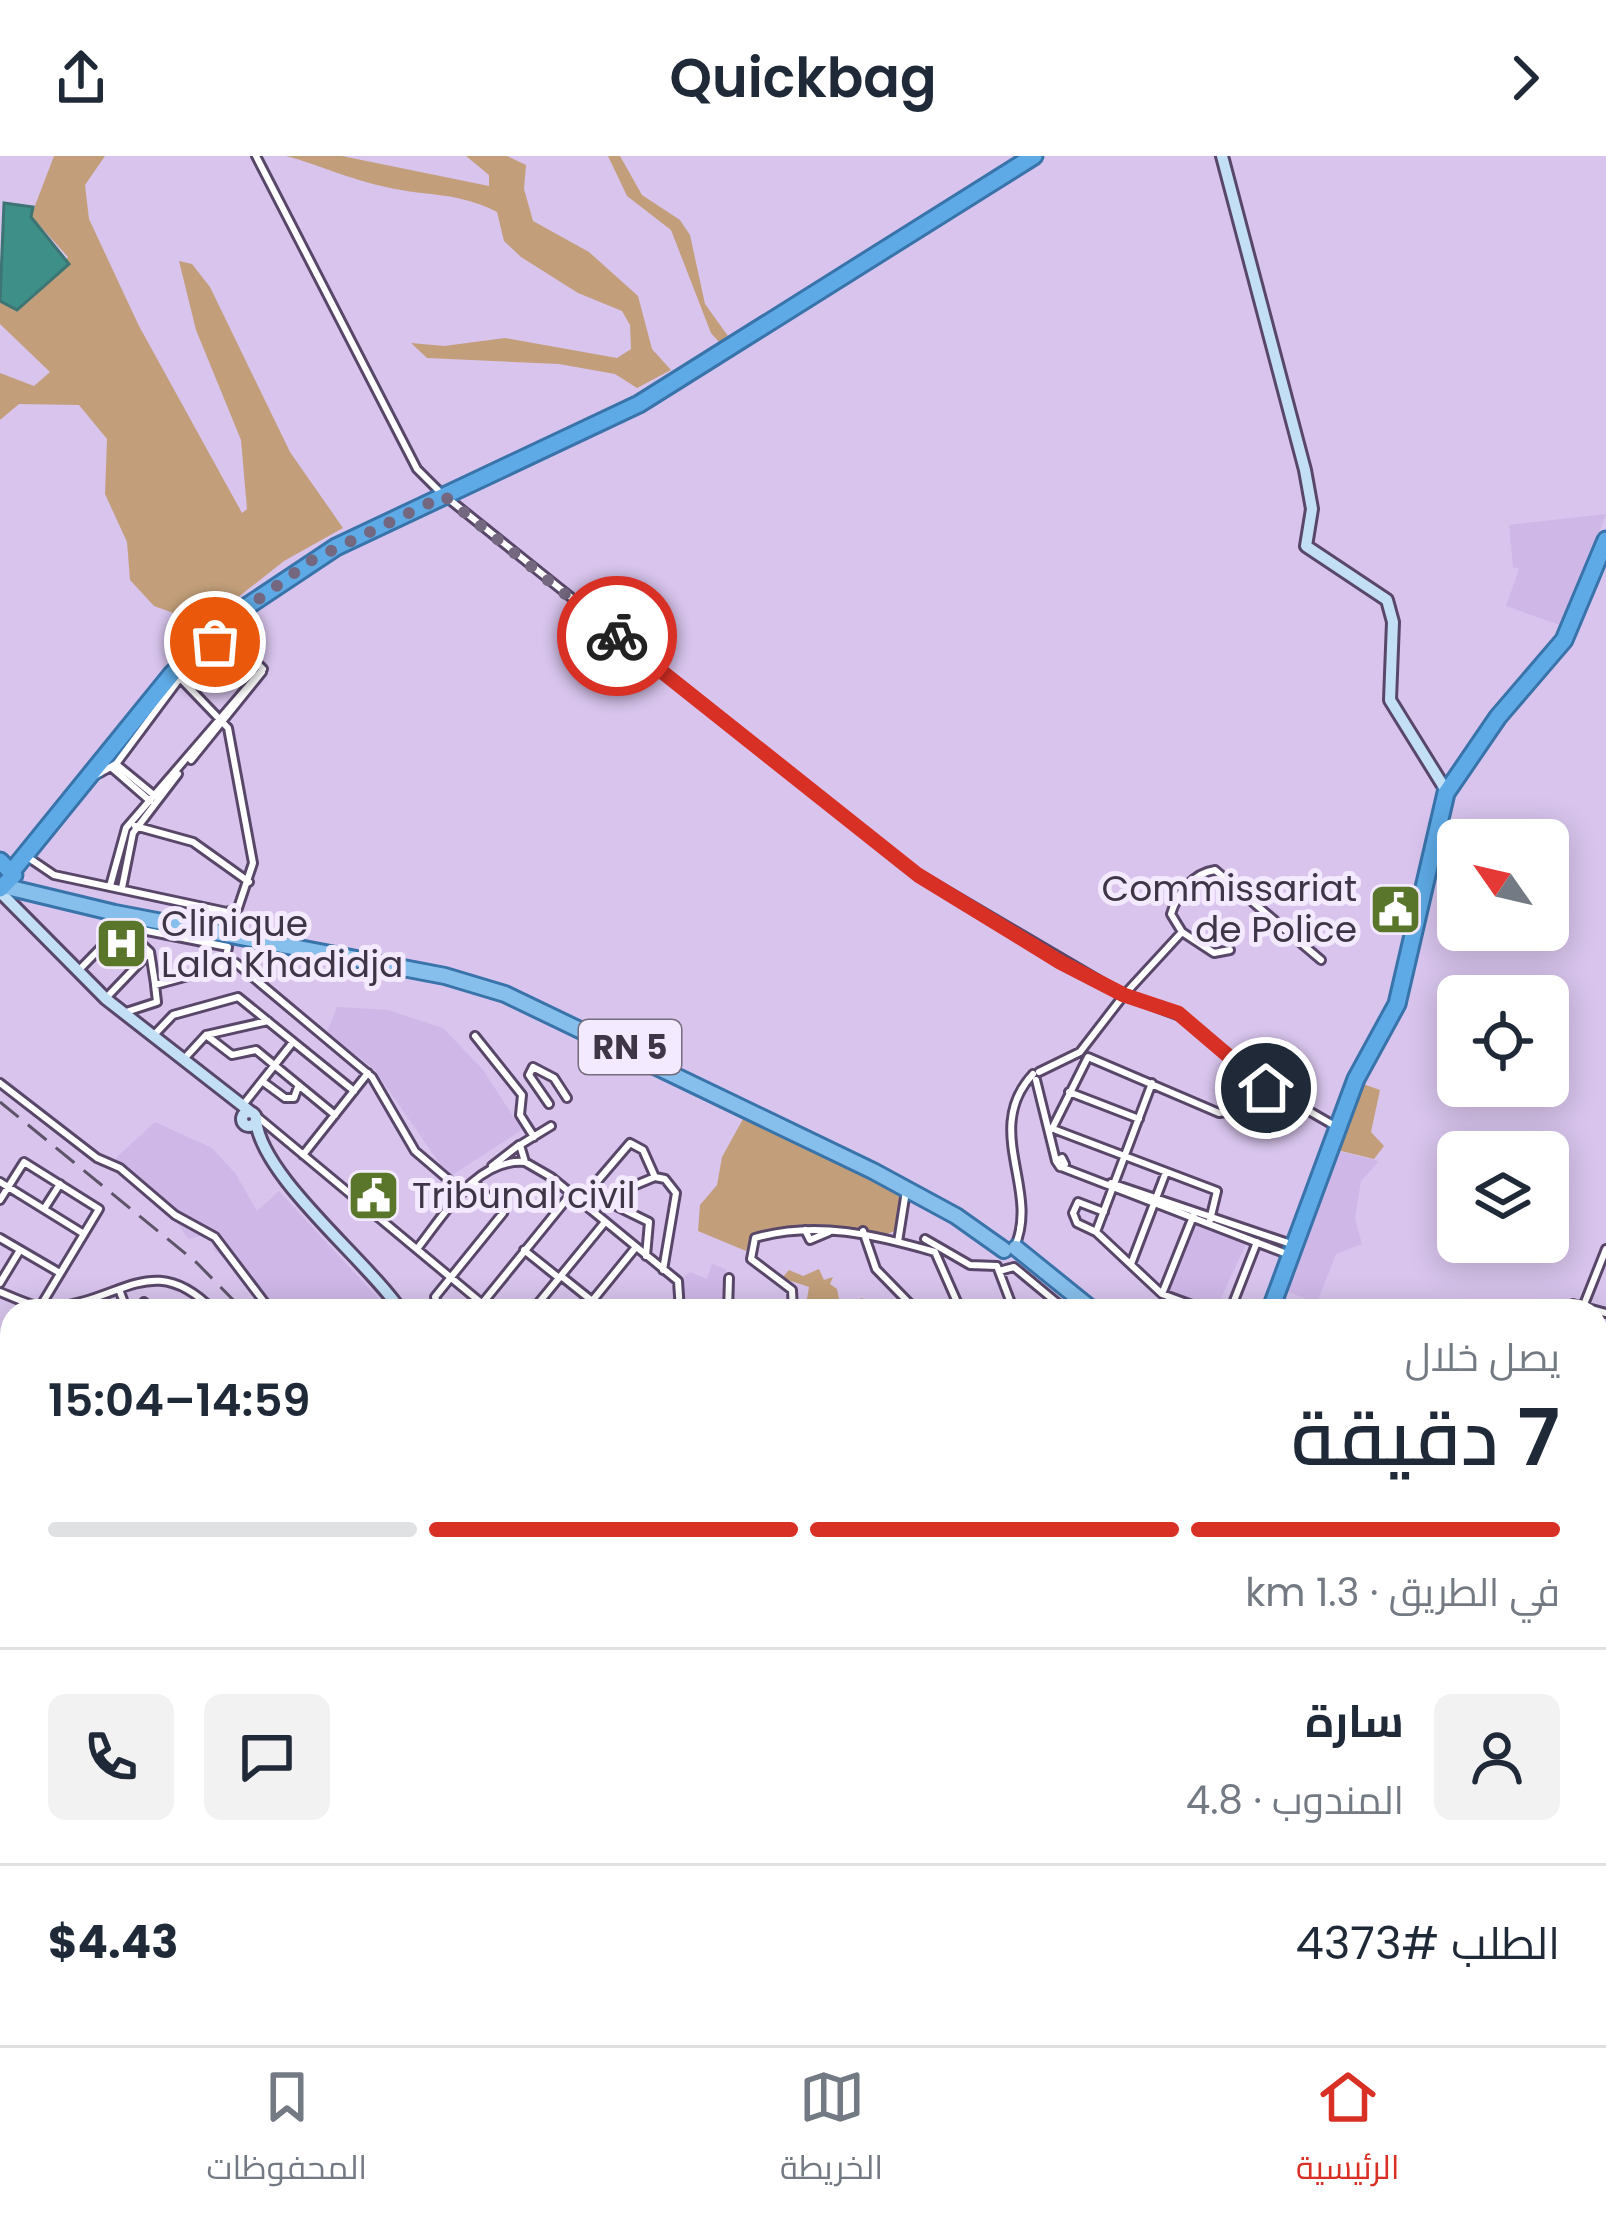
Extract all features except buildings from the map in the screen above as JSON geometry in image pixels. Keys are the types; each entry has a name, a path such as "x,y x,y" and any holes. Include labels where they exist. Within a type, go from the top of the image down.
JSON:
{"highway":[{"path":"9,879 194,639 297,561 637,398 1019,156"},
{"path":"9,879 23,855 172,674 312,560 441,493 640,404 1034,156"},
{"path":"1276,1299 1336,1122 1397,1004 1451,795 1498,717 1564,640 1606,541"},
{"path":"1277,1299 1360,1080 1400,1010 1451,795 1489,739 1568,646 1606,559"}],"main road":[{"path":"1222,156 1305,470 1312,509 1306,546 1387,600 1393,622 1390,700 1451,795"},
{"path":"9,879 20,911 78,972 252,1122 301,1196 388,1299"},
{"name":"RN 5","path":"9,879 115,913 228,940 446,976 505,994 908,1192 1008,1252"},
{"name":"RN 5","path":"9,879 65,895 446,972 506,989 876,1167 1008,1252 1069,1299"}],"street":[{"path":"256,156 417,469 441,493 918,875 1124,995 1167,1008 1198,1026 1250,1077 1336,1122"},
{"path":"86,777 114,766 180,678 223,632 262,669 121,836 110,886"},
{"path":"23,855 55,875 232,911 249,882 253,863 222,718 180,678"},
{"path":"114,766 154,800"},
{"path":"134,825 193,842 249,882"},
{"path":"122,889 134,825"},
{"path":"1230,950 1214,953 1182,932 1171,914 1178,897 1198,876 1215,870 1263,905 1321,960"},
{"path":"122,926 228,940"},
{"path":"78,972 122,926"},
{"path":"122,926 150,952 158,1002 122,1013"},
{"path":"1013,1299 1008,1252 1022,1224 1009,1129 1016,1098 1037,1077 1080,1052 1182,932"},
{"path":"228,940 236,963 368,1073 415,1151 463,1192"},
{"path":"224,967 228,940"},
{"path":"106,999 150,952"},
{"path":"155,985 236,963"},
{"path":"153,1036 167,1018 238,997 354,1091"},
{"path":"183,1060 206,1035 268,1022"},
{"path":"206,1035 232,1055 256,1050 335,1114"},
{"path":"475,1036 522,1095 520,1115 534,1137"},
{"path":"252,1122 262,1081 293,1042"},
{"path":"1053,1129 1083,1061 1092,1057 1223,1113 1250,1077"},
{"path":"549,1104 534,1085 529,1073 533,1067 554,1078 567,1098"},
{"path":"302,1156 368,1073"},
{"path":"1037,1077 1061,1160 1114,1186 1258,1239 1283,1250 1288,1259"},
{"path":"262,1081 290,1099 298,1084"},
{"path":"0,1083 97,1158 120,1168 176,1215 214,1237 262,1299"},
{"path":"1096,1232 1152,1083"},
{"path":"522,1095 534,1085"},
{"path":"1070,1092 1139,1119"},
{"path":"252,1122 302,1156 477,1299"},
{"path":"252,1122 290,1147"},
{"path":"417,1249 500,1154 550,1126"},
{"path":"1053,1129 1217,1191 1209,1221"},
{"path":"646,1256 649,1222 602,1199 594,1185 630,1143 643,1150 656,1177"},
{"path":"520,1145 525,1162 571,1193 678,1281 679,1299"},
{"path":"0,1200 4,1185 24,1162 99,1209 45,1299"},
{"path":"490,1169 525,1162"},
{"path":"1131,1264 1166,1172"},
{"path":"602,1199 656,1177 671,1182 676,1193 663,1270"},
{"path":"436,1299 502,1213 474,1182"},
{"path":"44,1209 60,1184"},
{"path":"4,1185 84,1234"},
{"path":"898,1242 908,1192"},
{"path":"485,1299 571,1193"},
{"path":"1096,1232 1089,1233 1073,1213 1078,1202 1104,1212"},
{"path":"1162,1294 1194,1215"},
{"path":"542,1299 605,1222"},
{"path":"792,1299 792,1290 754,1262 749,1246 758,1236 805,1230 877,1234 941,1256 957,1299"},
{"path":"862,1232 865,1248 887,1284 904,1299"},
{"path":"1096,1232 1162,1294 1176,1299"},
{"path":"865,1248 877,1234"},
{"path":"0,1238 60,1273"},
{"path":"925,1239 970,1265 1008,1252"},
{"path":"1258,1239 1285,1245 1294,1242"},
{"path":"1235,1299 1258,1239"},
{"path":"594,1299 636,1247"},
{"path":"0,1283 20,1250"},
{"path":"524,1250 589,1299"},
{"path":"1008,1252 1014,1268 1066,1299"},
{"path":"1586,1299 1606,1252"},
{"path":"73,1299 160,1278 192,1289 202,1299"},
{"path":"728,1299 729,1278"},
{"path":"1593,1281 1606,1284"},
{"path":"119,1288 123,1299"}],"shaded area":[{"path":"54,156 105,156 85,185 89,219 139,326 242,513 247,509 241,440 196,330 179,261 192,264 210,287 290,452 343,528 284,561 204,624 154,606 130,580 127,542 105,494 107,439 79,405 19,404 0,420 0,373 34,386 50,372 0,324 0,301 17,310 68,257 31,216"},
{"path":"286,156 342,156 489,186 489,175 466,156 507,156 526,165 524,189 533,221 589,252 638,296 652,349 671,370 637,388 615,374 559,364 427,358 411,343 444,346 505,338 617,358 631,349 630,325 622,311 578,293 521,257 504,241 497,212 455,197 373,184"},
{"path":"608,156 620,156 642,195 680,220 690,235 705,304 728,336 719,342 711,333 671,230 627,196"},
{"path":"4,203 33,207 31,217 69,264 17,310 0,301"},
{"path":"1606,514 1565,627 1506,606 1519,569 1513,567 1509,525"},
{"path":"337,1007 388,1010 443,1028 483,1070 522,1130 449,1177 374,1069 327,1032"},
{"path":"1363,1084 1380,1090 1371,1132 1384,1146 1374,1159 1337,1150"},
{"path":"743,1119 901,1194 899,1229 885,1235 801,1228 752,1235 746,1251 698,1231 700,1205 717,1185 722,1157"},
{"path":"155,1122 212,1148 235,1173 257,1211 279,1191 379,1299 260,1299 246,1276 214,1250 213,1240 203,1235 188,1239 175,1219 117,1167 116,1158"},
{"path":"1337,1151 1379,1161 1361,1181 1355,1219 1362,1244 1336,1254 1319,1299 1284,1290"},
{"path":"1196,1224 1246,1244 1221,1299 1190,1299 1169,1291"},
{"path":"712,1264 726,1269 724,1299 684,1299 682,1279 690,1272 707,1279"},
{"path":"819,1269 824,1280 833,1277 830,1284 839,1299 807,1299 809,1287 782,1278 789,1270 803,1276"}],"railway":[{"path":"0,1102 197,1263 232,1299"}],"way so far":[{"path":"215,642 218,629 312,560 444,496 617,636"}],"place":[{"name":"Commissariat de Police","path":"1396,909"},
{"name":"Clinique Lala Khadidja","path":"122,944"},
{"name":"Tribunal civil","path":"373,1195"}],"route":[{"path":"617,636 918,875 1060,962 1124,995 1178,1013 1206,1032 1266,1088"}]}
